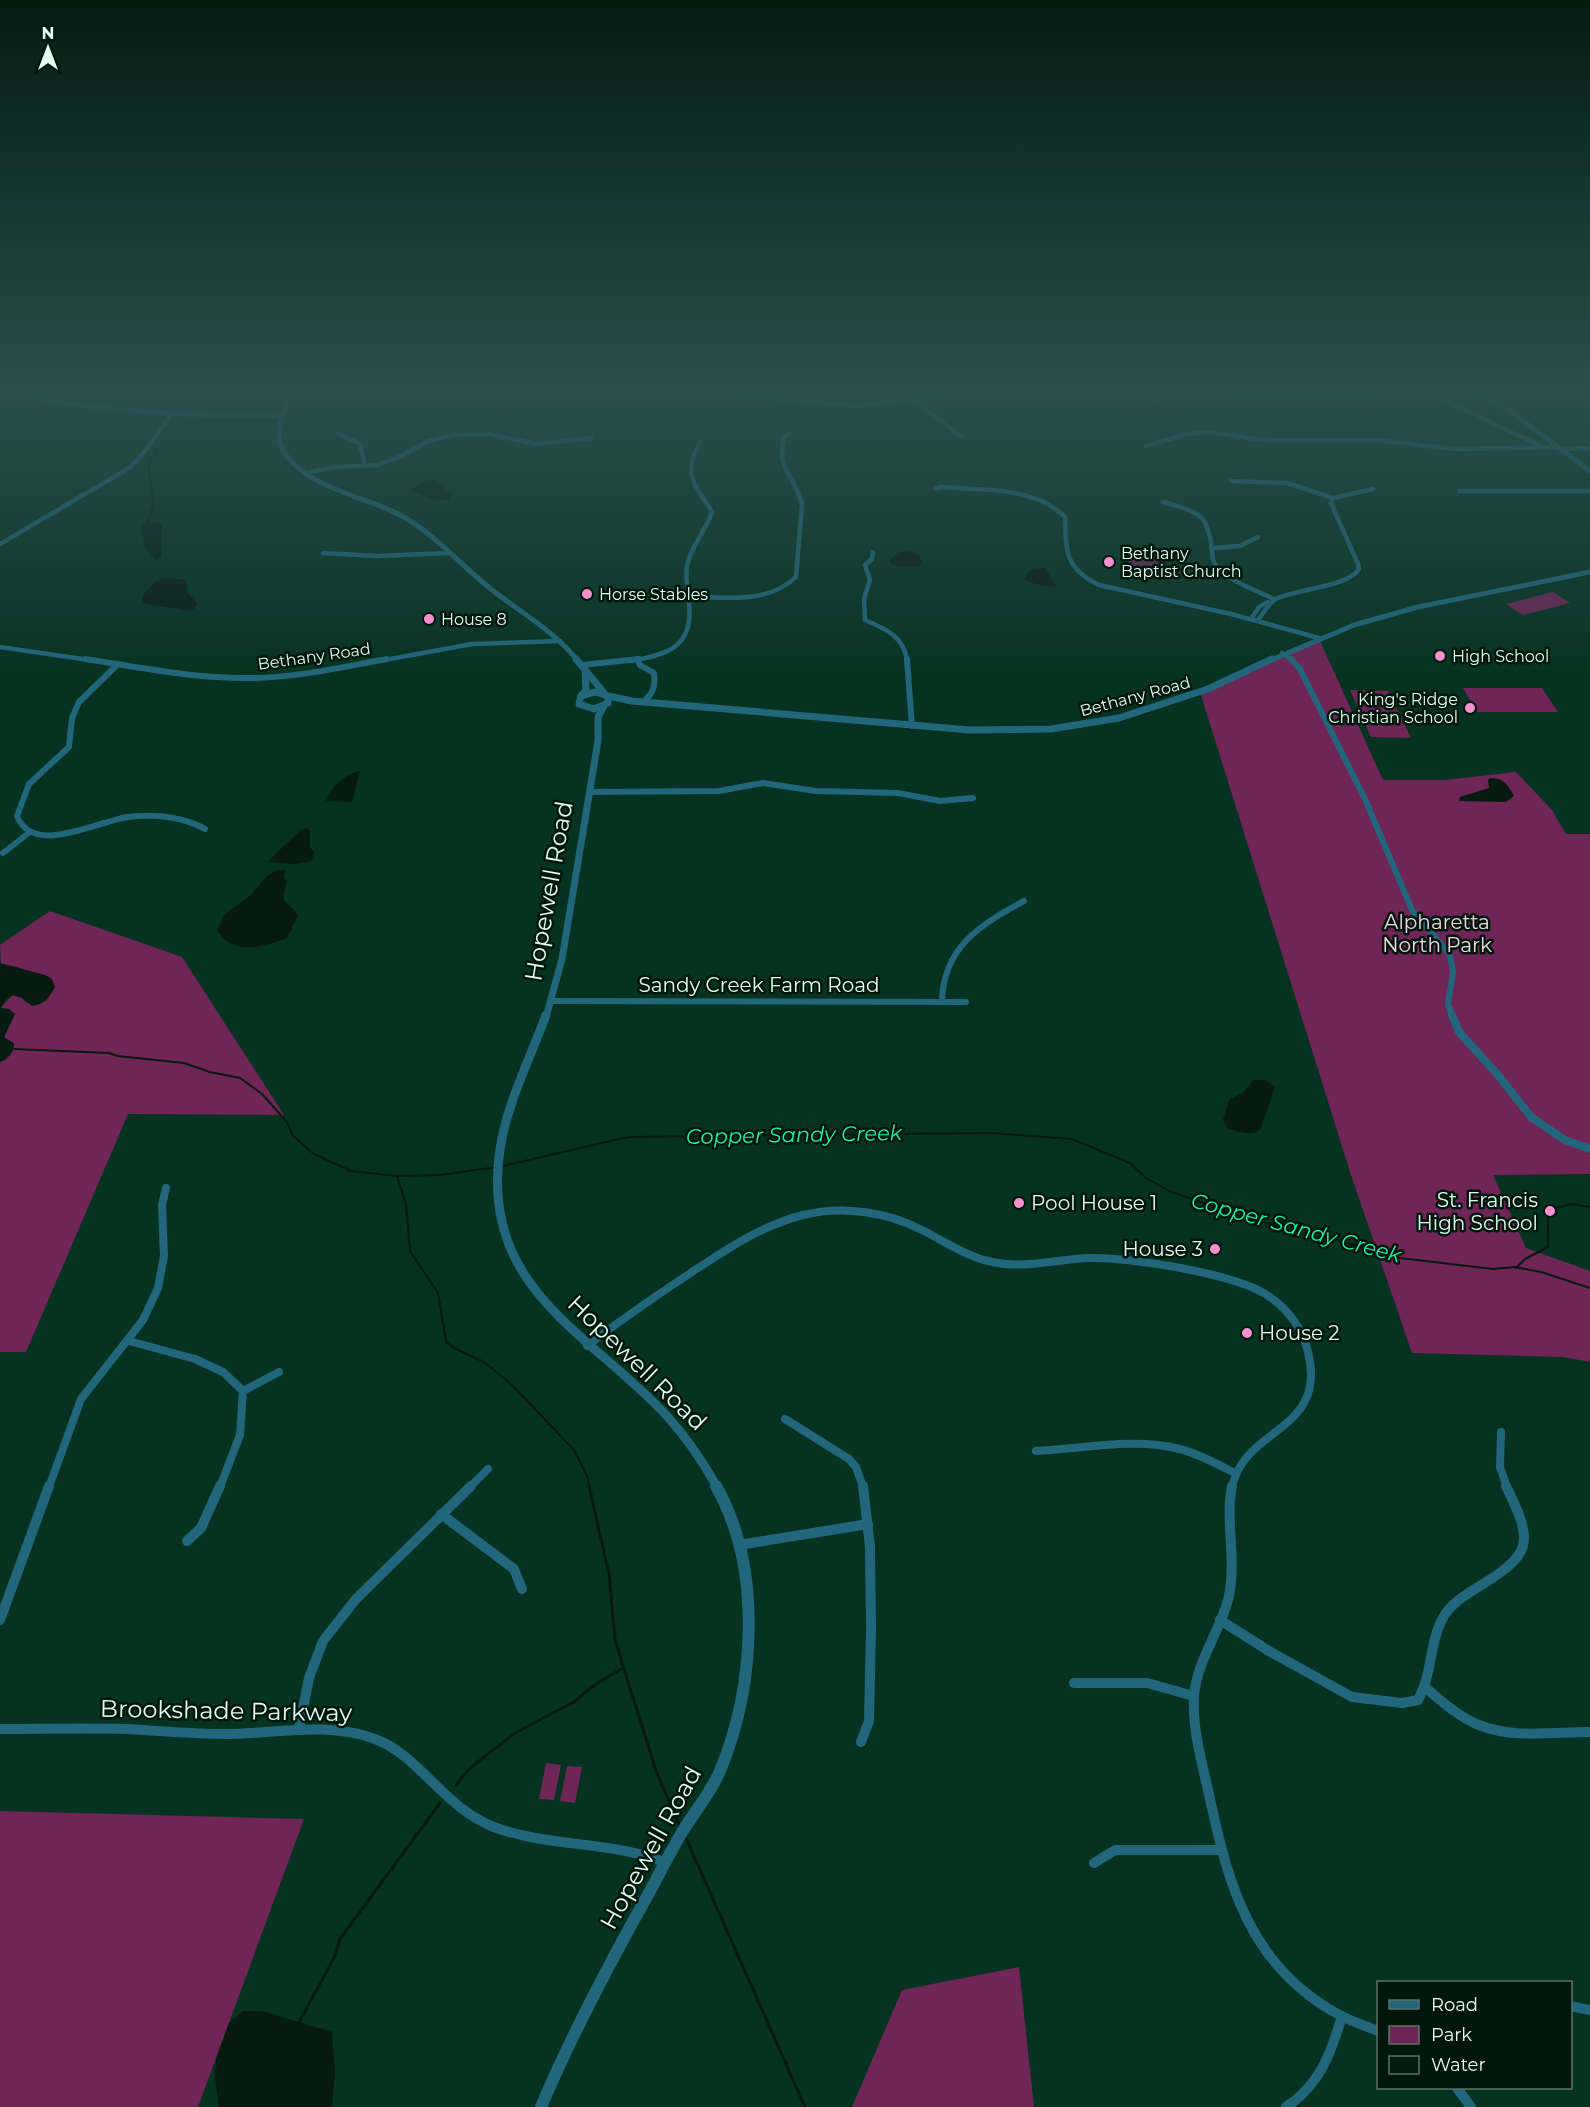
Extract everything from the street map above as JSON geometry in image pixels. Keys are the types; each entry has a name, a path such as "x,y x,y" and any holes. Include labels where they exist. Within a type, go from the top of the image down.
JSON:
{"street":[{"path":"0,544 98,488"},
{"path":"340,488 395,512 421,528 489,588 560,640 606,695"},
{"path":"583,667 664,654 681,642 689,627 688,564 712,512 698,488"},
{"path":"688,596 765,594 782,589 796,577 801,499 795,488"},
{"path":"955,488 1018,494 1045,502 1063,514 1068,560 1074,570 1087,580 1118,591 1258,620 1319,638"},
{"path":"1303,488 1333,498 1374,489"},
{"path":"1459,491 1590,491"},
{"path":"1251,619 1259,607 1272,600 1349,579 1359,572 1358,564 1332,508 1333,498"},
{"path":"1164,502 1186,508 1203,519 1209,528 1215,564 1224,573 1272,600"},
{"path":"1211,548 1240,546 1258,537"},
{"path":"873,552 872,559 864,566 870,580 864,599 865,620 891,631 906,652 912,726"},
{"path":"323,553 376,556 449,553"},
{"name":"Bethany Road","path":"581,696 595,692 632,701 912,726 1012,731 1068,727 1102,722 1149,710 1208,689 1282,653 1319,638 1418,607 1590,572"},
{"path":"1258,620 1272,600"},
{"name":"Bethany Road","path":"0,647 216,677 268,678 303,674 472,644 560,640"},
{"path":"1282,653 1294,661 1300,669 1365,799 1412,910 1450,955 1453,972 1448,1004 1459,1032 1498,1075 1531,1117 1565,1140 1590,1149"},
{"path":"638,659 640,665 654,673 656,686 643,702"},
{"path":"118,664 85,694 76,706 72,718 70,743 66,752 41,770 29,784 17,816 20,824 30,832 49,835 65,834 116,819 144,817 185,819 205,829"},
{"path":"583,667 586,690 578,701 597,725"},
{"name":"Hopewell Road","path":"541,2107 579,2023 683,1831 711,1791 721,1770 740,1707 749,1624 748,1590 739,1545 722,1496 692,1444 659,1408 551,1313 521,1270 504,1229 497,1188 498,1155 504,1123 552,1000 561,961 598,741 597,725 600,710 609,700 606,695"},
{"name":"Bethany Road","path":"581,706 590,709 632,701"},
{"path":"589,792 719,791 763,783 816,791 898,794 940,801 972,798"},
{"path":"3,853 30,832"},
{"path":"942,1002 943,977 954,954 981,926 1024,901"},
{"name":"Sandy Creek Farm Road","path":"552,1000 966,1002"},
{"path":"0,1620 81,1399 129,1341 143,1320 158,1288 164,1256 162,1205 165,1188"},
{"path":"587,1346 637,1310 760,1229 795,1216 815,1212 850,1211 893,1218 932,1234 968,1255 992,1263 1019,1265 1094,1258 1163,1265 1242,1284 1269,1295 1290,1315 1307,1347 1310,1388 1301,1411 1249,1453 1236,1473 1230,1515 1233,1558 1230,1593 1199,1669 1194,1696 1196,1726 1220,1850 1234,1898 1259,1945 1298,1986 1342,2016 1377,2031"},
{"path":"129,1341 195,1359 223,1372 243,1391"},
{"path":"243,1391 279,1372"},
{"path":"187,1541 201,1528 211,1509 240,1435 243,1391"},
{"path":"785,1419 800,1432 819,1440 847,1458 858,1469 866,1490 869,1721 861,1742"},
{"path":"1220,1620 1269,1651 1352,1697 1402,1703 1418,1700 1426,1688 1434,1662 1438,1627 1444,1615 1453,1605 1516,1560 1525,1545 1523,1519 1502,1476 1501,1432"},
{"path":"1036,1451 1137,1445 1164,1447 1179,1449 1236,1473"},
{"path":"299,1729 309,1678 323,1641 356,1599 488,1469"},
{"path":"441,1514 514,1569 522,1589"},
{"path":"739,1545 868,1524"},
{"path":"1074,1683 1147,1683 1194,1696"},
{"path":"1426,1688 1462,1715 1488,1728 1590,1732"},
{"name":"Brookshade Parkway","path":"0,1729 112,1729 228,1734 299,1729 350,1733 396,1749 452,1802 493,1827 522,1836 608,1845 648,1854 666,1864"},
{"path":"1094,1863 1115,1850 1220,1850"},
{"path":"1572,2006 1590,2010"},
{"path":"1286,2107 1316,2084 1330,2056 1342,2016"},
{"path":"1458,2089 1471,2107"}],"green space":[{"path":"1122,551 1154,551 1164,580 1133,571"},
{"path":"1553,592 1570,603 1523,615 1506,604"},
{"name":"Alpharetta North Park","path":"1320,641 1383,780 1445,780 1516,772 1552,810 1566,834 1590,834 1590,1174 1493,1175 1526,1248 1590,1271 1590,1362 1563,1357 1412,1353 1351,1175 1200,692"},
{"path":"1463,688 1542,688 1558,712 1477,712"},
{"path":"1350,690 1388,691 1411,738 1371,737"},
{"path":"50,911 182,957 284,1115 128,1114 26,1352 0,1352 0,1062 7,1059 4,1037 15,1014 9,1009 0,1008 13,995 22,998 27,1003 38,1005 49,998 18,967 1,965 0,945"},
{"path":"546,1763 561,1765 554,1800 539,1799"},
{"path":"567,1766 582,1767 575,1803 560,1801"},
{"path":"0,1811 304,1819 198,2107 0,2107"},
{"path":"1019,1967 1034,2107 852,2107 902,1990"}],"water":[{"path":"444,488 452,495 449,500 435,501 410,490"},
{"path":"162,523 161,557 156,560 145,547 141,526"},
{"path":"910,551 919,555 922,563 919,566 893,566 890,560 899,552"},
{"path":"1046,568 1056,587 1043,586 1024,580 1029,570"},
{"path":"169,578 186,580 187,592 197,603 194,609 188,611 143,603 142,596 156,581"},
{"path":"360,771 352,802 326,801 339,782"},
{"path":"1490,778 1499,779 1505,783 1514,796 1506,802 1459,801 1460,797 1489,788"},
{"path":"307,828 310,832 310,848 314,851 312,861 295,864 267,862 302,829"},
{"path":"277,870 285,870 284,877 287,882 284,899 298,915 287,938 249,947 239,946 223,938 217,930 224,915 251,895 267,876"},
{"path":"0,963 45,975 52,979 55,987 46,1000 32,1006 22,998 13,995 6,999 1,1008 9,1009 15,1014 4,1037 14,1043 14,1047 10,1055 0,1062"},
{"path":"1253,1080 1266,1080 1275,1087 1261,1128 1254,1133 1228,1129 1223,1120 1229,1100 1244,1092"},
{"path":"243,2011 262,2011 332,2032 335,2071 332,2107 219,2107 215,2078 216,2059 229,2023"}],"waterway":[{"path":"147,523 153,505 151,488"},
{"name":"Copper Sandy Creek","path":"14,1049 109,1053 117,1056 184,1063 210,1072 240,1078 262,1094 287,1122 293,1136 314,1154 351,1171 397,1176"},
{"name":"Copper Sandy Creek","path":"503,1166 628,1137 993,1133 1072,1139 1130,1163 1146,1178 1169,1191 1243,1217 1284,1227 1305,1229 1391,1257 1493,1269 1517,1267"},
{"name":"Copper Sandy Creek","path":"397,1176 439,1175 498,1167"},
{"path":"397,1176 406,1204 410,1251 438,1293 446,1341 452,1347 484,1362 511,1384 574,1450 590,1487"},
{"path":"1517,1267 1525,1259 1548,1247 1548,1218 1555,1208 1572,1204 1590,1207"},
{"name":"Copper Sandy Creek","path":"1517,1267 1541,1272 1590,1288"},
{"path":"589,1486 609,1574 615,1640 656,1771 680,1826"},
{"path":"456,1785 469,1769 515,1733 574,1702 593,1686 623,1668"},
{"path":"299,2022 334,1958 340,1939 440,1803"},
{"path":"685,1836 805,2107"}],"place":[{"name":"Bethany Baptist Church","path":"1109,562"},
{"name":"Horse Stables","path":"587,594"},
{"name":"House 8","path":"429,619"},
{"name":"High School","path":"1440,656"},
{"name":"King's Ridge Christian School","path":"1470,708"},
{"name":"Pool House 1","path":"1019,1203"},
{"name":"St. Francis High School","path":"1550,1211"},
{"name":"House 3","path":"1215,1249"},
{"name":"House 2","path":"1247,1333"}]}
